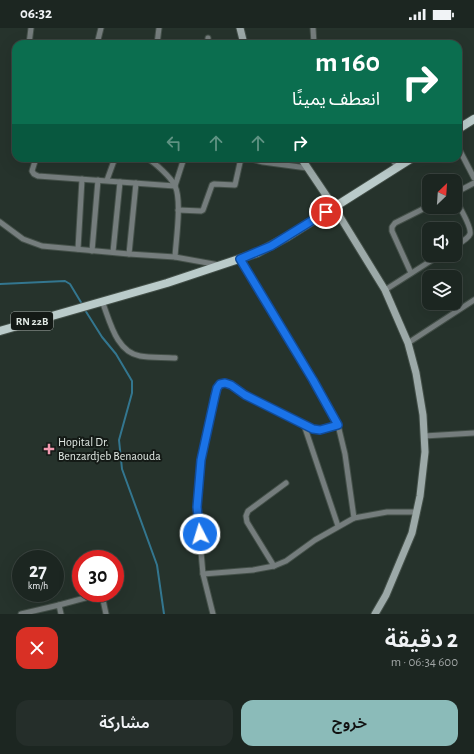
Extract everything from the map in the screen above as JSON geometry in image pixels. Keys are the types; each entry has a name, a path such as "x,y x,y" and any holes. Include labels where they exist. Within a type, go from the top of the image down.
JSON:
{"main road":[{"path":"240,28 243,40"},
{"path":"462,126 474,119"},
{"path":"303,162 334,207 385,290 408,343 416,372 423,415 425,452 420,496 412,533 398,571 375,614"},
{"name":"RN 22B","path":"0,331 102,302 240,259 271,246 405,162"}],"street":[{"path":"30,40 32,28"},
{"path":"99,40 101,28"},
{"path":"157,40 158,28"},
{"path":"313,28 314,40"},
{"path":"462,155 474,178"},
{"path":"34,162 32,171 38,176 82,178 136,184 175,186"},
{"path":"107,180 114,162"},
{"path":"151,162 161,169 175,186 178,199 175,257"},
{"path":"175,186 183,162"},
{"path":"178,210 203,210 212,185 235,185 240,162"},
{"path":"263,162 307,168"},
{"path":"394,162 397,167"},
{"path":"78,249 82,178"},
{"path":"92,250 98,180"},
{"path":"113,252 120,182"},
{"path":"462,189 474,183"},
{"path":"129,254 136,184"},
{"path":"411,273 392,231 392,227 395,223 422,210"},
{"path":"462,213 470,229 470,235 462,242"},
{"path":"0,222 23,239 30,243 42,246 175,257 222,265"},
{"path":"240,259 313,380 338,425 345,454 354,518"},
{"path":"385,290 429,262"},
{"path":"408,343 474,300"},
{"path":"102,302 118,340 123,347 140,356 175,358"},
{"path":"213,614 203,574 197,507 201,460 217,388 220,384 225,383 231,385 245,395 313,429 320,430 338,425"},
{"path":"304,425 338,526"},
{"path":"424,436 474,433"},
{"path":"274,566 247,522 246,516 248,511 286,483"},
{"path":"203,574 253,570 274,566 286,560 338,526 354,518 387,512 417,512"},
{"path":"21,614 100,594 102,595 106,614"},
{"path":"59,605 60,614"}],"waterway":[{"path":"0,284 65,281 70,284 82,304"},
{"path":"85,310 102,337 116,354 132,381 132,393 119,440 122,469 157,565 164,614"}],"place":[{"name":"Hopital Dr. Benzardjeb Benaouda","path":"49,449"}],"route":[{"path":"200,534 197,507 201,460 215,396 217,388 220,384 225,383 231,385 245,395 313,429 327,429 338,425 313,380 240,259 271,246 303,228 326,212"}]}
